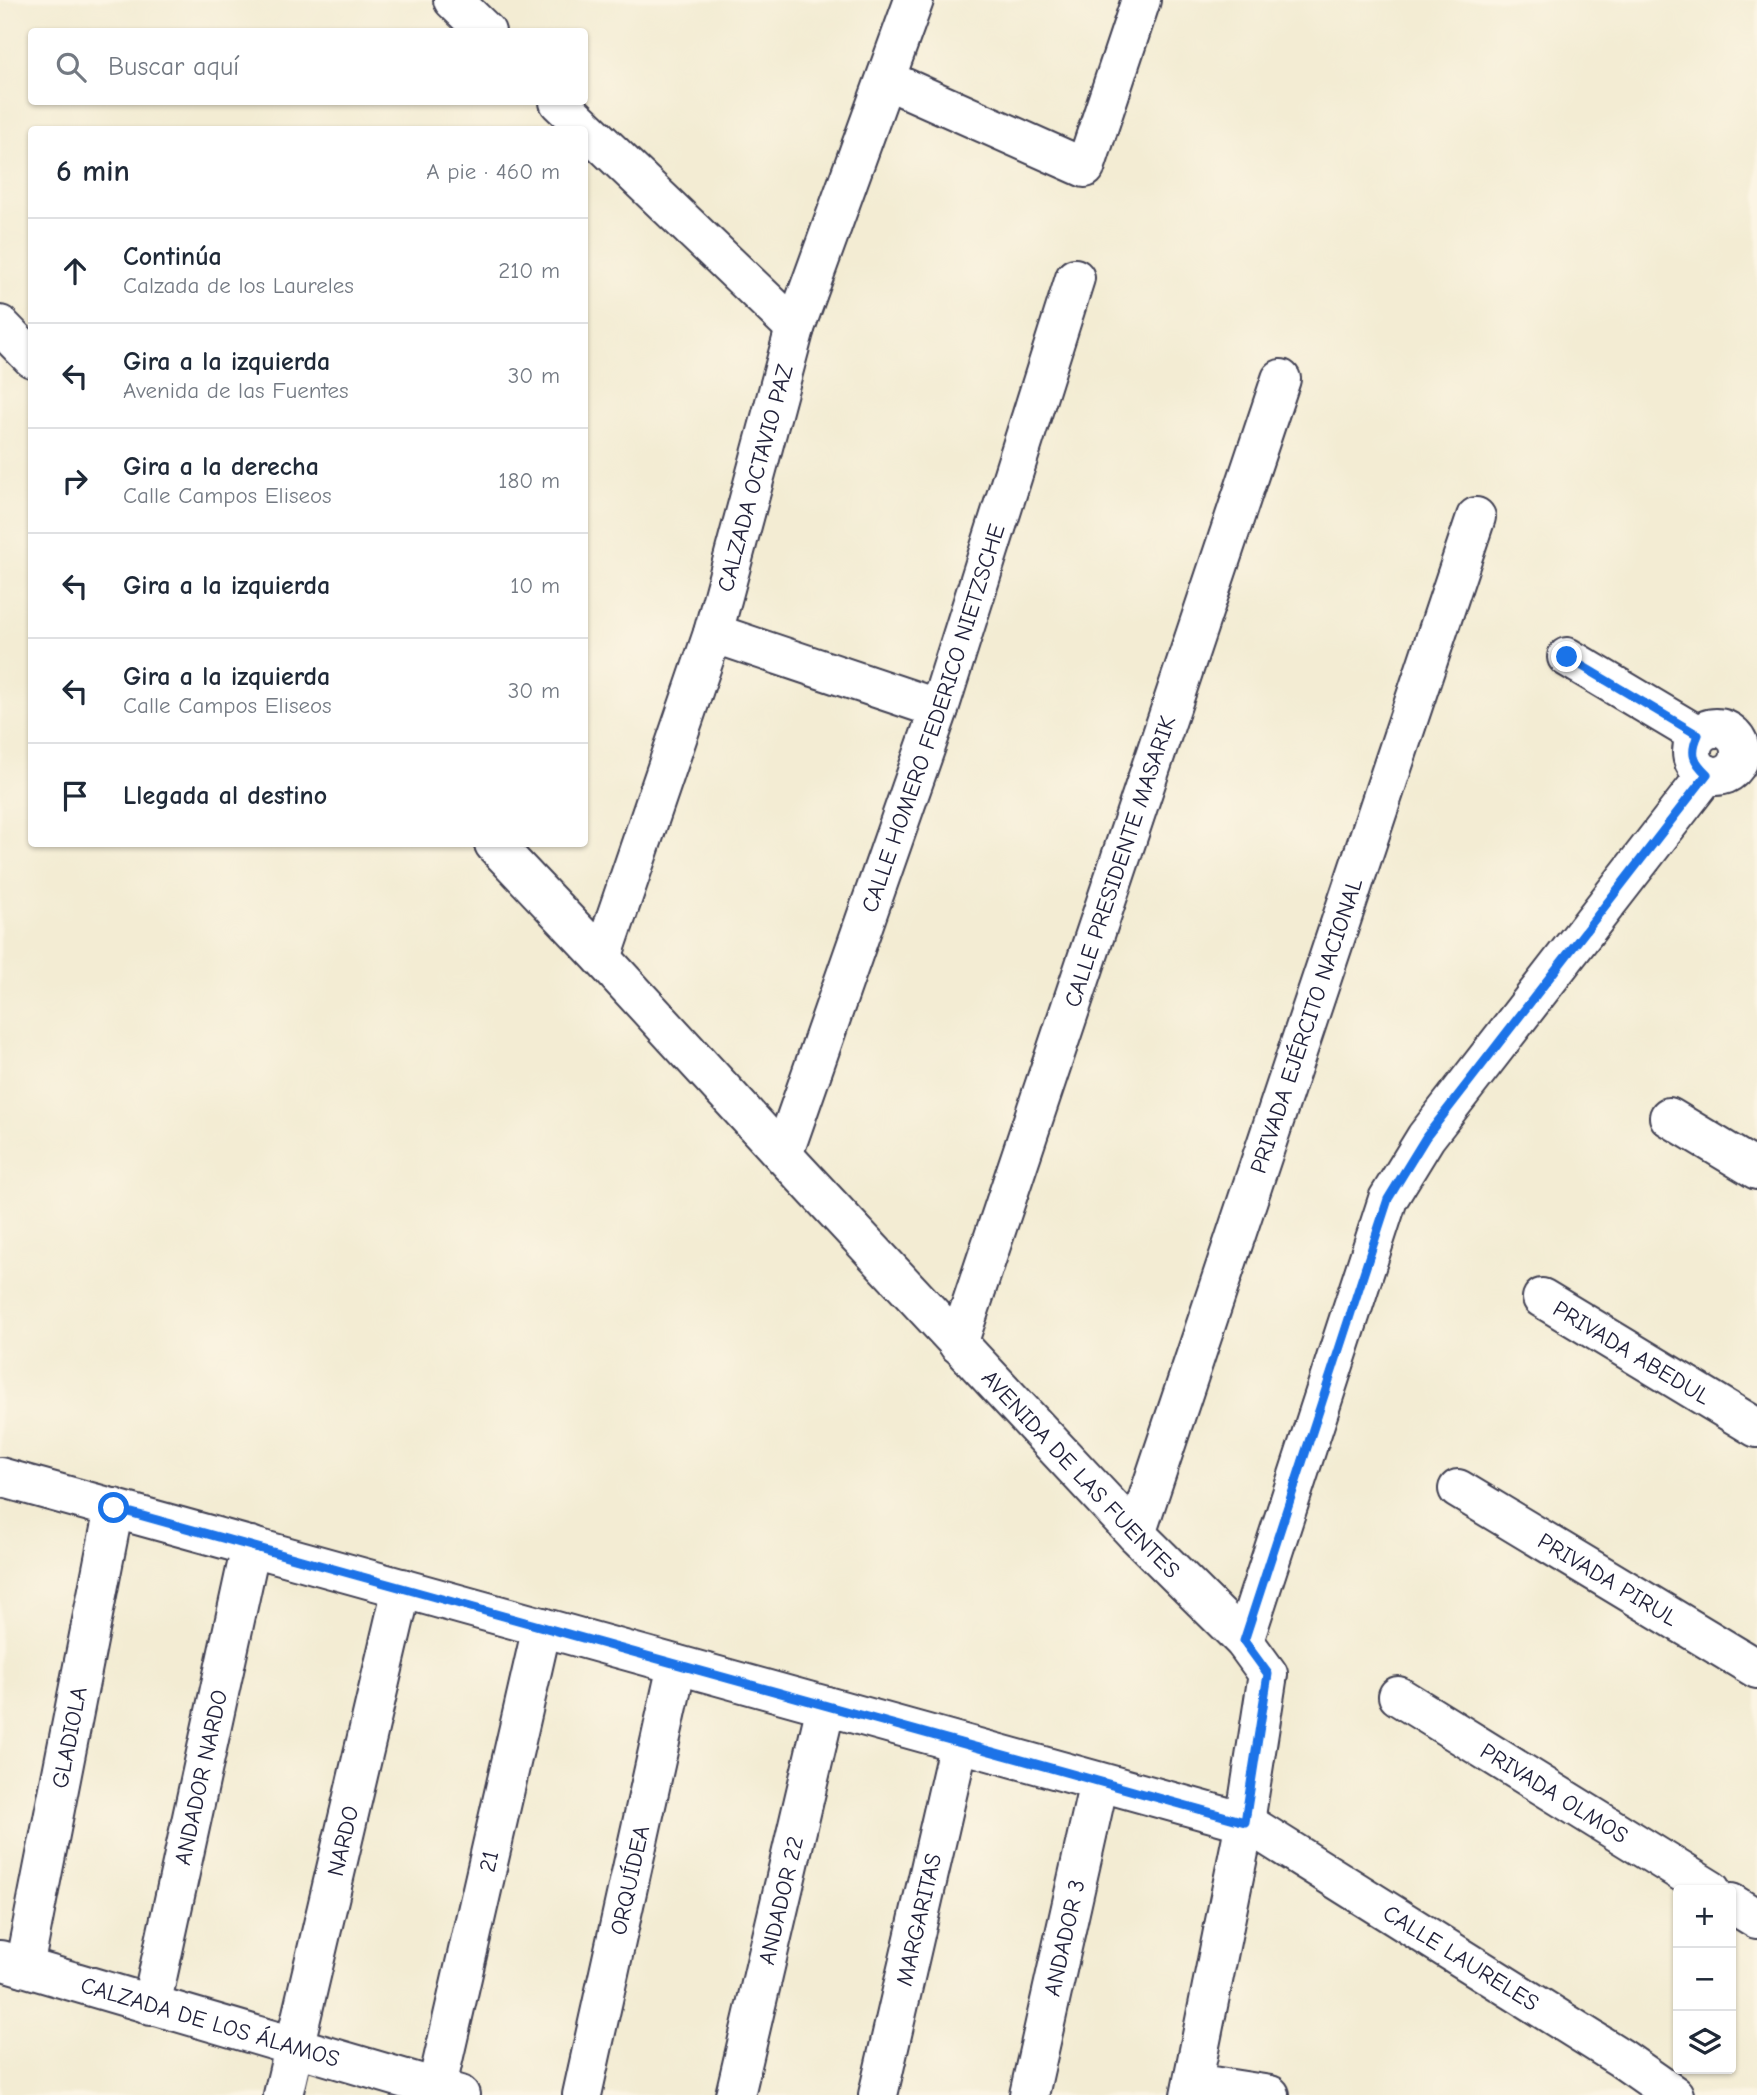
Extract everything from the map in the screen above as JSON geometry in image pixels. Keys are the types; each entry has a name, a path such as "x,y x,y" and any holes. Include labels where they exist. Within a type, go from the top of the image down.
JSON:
{"street":[{"path":"453,0 482,28"},
{"name":"CALZADA OCTAVIO PAZ","path":"602,958 713,632 795,328 914,0"},
{"path":"887,80 1085,168 1141,0"},
{"path":"562,105 584,126"},
{"path":"588,130 795,328"},
{"name":"CALLE HOMERO FEDERICO NIETZSCHE","path":"783,1155 939,709 1075,278"},
{"path":"0,325 28,354"},
{"name":"CALLE PRESIDENTE MASARIK","path":"958,1344 1281,379"},
{"name":"PRIVADA EJÉRCITO NACIONAL","path":"1136,1534 1476,517"},
{"path":"713,632 939,709"},
{"path":"1244,1641 1388,1199 1426,1137 1707,774 1695,764 1692,749 1698,735 1567,657"},
{"name":"AVENIDA DE LAS FUENTES","path":"497,847 1136,1534 1244,1641 1268,1674 1245,1822 1191,2089"},
{"path":"1668,1117 1757,1170"},
{"name":"PRIVADA ABEDUL","path":"1542,1298 1757,1429"},
{"name":"CALLE LAURELES","path":"0,1476 1245,1822 1619,2077 1674,2095"},
{"name":"PRIVADA PIRUL","path":"1458,1489 1757,1669"},
{"name":"GLADIOLA","path":"12,1964 114,1508"},
{"name":"ANDADOR NARDO","path":"150,2006 251,1546"},
{"name":"NARDO","path":"283,2095 402,1588"},
{"name":"21","path":"444,2093 542,1627"},
{"name":"ORQUÍDEA","path":"582,2095 677,1664"},
{"name":"PRIVADA OLMOS","path":"1398,1696 1703,1885"},
{"name":"ANDADOR 22","path":"735,2095 827,1706"},
{"name":"MARGARITAS","path":"878,2095 959,1742"},
{"name":"ANDADOR 3","path":"1029,2095 1099,1782"},
{"path":"1736,1906 1757,1919"},
{"name":"CALZADA DE LOS ÁLAMOS","path":"12,1964 150,2006 295,2045 444,2093"},
{"path":"1191,2089 1270,2095"}],"route":[{"path":"114,1508 1245,1822 1268,1674 1244,1641 1388,1199 1426,1137 1707,774 1695,764 1692,749 1698,735 1567,657"}]}
